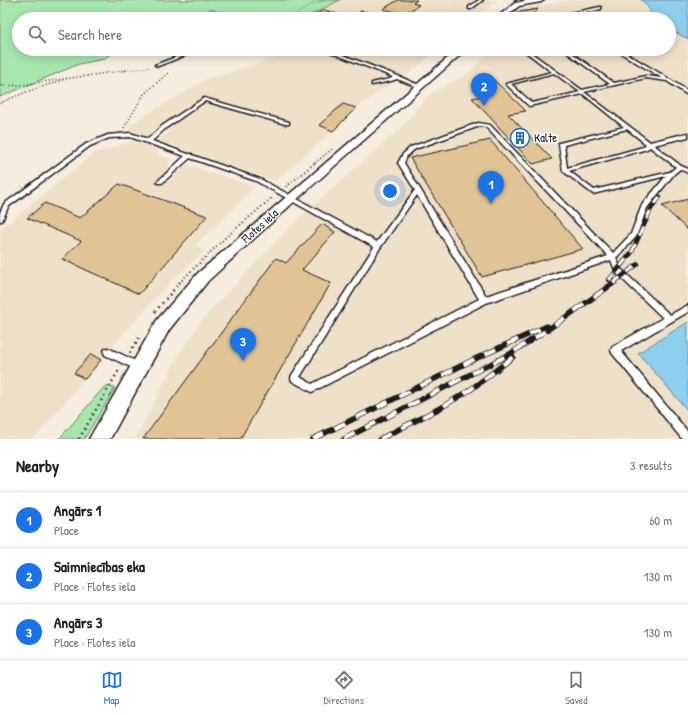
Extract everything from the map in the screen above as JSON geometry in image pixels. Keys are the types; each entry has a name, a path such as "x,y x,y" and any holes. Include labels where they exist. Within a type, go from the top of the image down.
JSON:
{"street":[{"path":"507,12 517,4 541,0"},
{"name":"Flotes iela","path":"99,439 163,325 203,277 291,198 455,56"}],"lane":[{"path":"470,8 480,0"},
{"path":"580,12 600,8"},
{"path":"157,65 181,56"},
{"path":"342,56 419,86"},
{"path":"533,56 679,166 688,171"},
{"path":"574,56 613,84"},
{"path":"628,56 688,93"},
{"path":"555,72 508,84 531,105 646,77 668,80"},
{"path":"373,84 397,77"},
{"path":"149,140 164,127 204,99 287,123"},
{"path":"484,300 401,163 405,155 413,148 480,124 488,126 613,257 618,271 669,319"},
{"path":"628,127 561,144 565,170 593,192 672,173"},
{"path":"0,219 6,206 88,145 108,137 130,135 149,140 258,180 378,246"},
{"path":"565,170 645,148 650,144 688,135"},
{"path":"160,182 190,155"},
{"path":"418,190 378,246 295,378 312,388 484,300 613,257 634,235 644,207 679,166"},
{"path":"688,308 615,350 688,439"},
{"path":"108,352 140,367"}],"path":[{"path":"298,12 316,0"},
{"path":"310,5 327,0"},
{"path":"0,86 142,69 157,65"},
{"path":"119,136 144,94 168,73"},
{"path":"0,103 26,92 68,78"}],"shaded area":[{"path":"340,0 498,0 483,12 317,12"},
{"path":"571,0 642,0 649,12 516,12 520,9"},
{"path":"676,33 688,39 688,322 638,353 688,411 688,439 135,439 180,352 206,315 300,217 400,129 428,95 466,75 486,56 676,56"},
{"path":"282,56 332,56 390,78 392,83 356,108 333,131 275,181 162,142 160,139 171,130 159,125 159,128 146,137 131,130 129,125 207,79"},
{"path":"350,56 430,56 407,75 400,75"},
{"path":"133,141 159,149 157,154 171,159 168,167 178,170 187,165 254,186 233,209 195,245 205,251 172,280 115,343 34,439 0,439 0,230 94,153"}],"green space":[{"path":"0,0 340,0 317,12 218,12 211,9 204,12 12,12 12,56 108,56 104,59 79,64 0,97"},
{"path":"105,386 115,388 84,439 59,439"}],"water":[{"path":"641,0 688,0 688,39 676,33 676,12 650,12"},
{"path":"688,322 688,411 638,353"}],"building":[{"path":"398,0 417,0 413,3 419,5 408,12 396,12 383,9"},
{"path":"538,9 535,12 519,12"},
{"path":"324,10 331,12 320,12"},
{"path":"490,76 526,111 508,114 552,159 533,164 472,98 492,94 476,79"},
{"path":"343,104 356,108 333,131 319,125"},
{"path":"490,140 583,249 482,277 410,158"},
{"path":"119,184 207,216 139,294 62,259 81,241 27,218 45,203 80,218"},
{"path":"688,199 688,230 662,206"},
{"path":"322,224 335,232 302,270 331,283 240,439 143,439 276,258 286,263"},
{"path":"91,354 101,360 85,379 74,373"}],"railway":[{"path":"609,280 632,252 651,209 660,197"},
{"path":"613,283 638,264"},
{"path":"344,439 510,354 559,322 615,282"},
{"path":"313,439 477,358 547,326"},
{"path":"380,439 442,407 470,390 513,357"}],"place":[{"name":"Saimniecības eka","path":"484,106"},
{"name":"Kalte","path":"520,138"},
{"name":"Angārs 1","path":"491,204"},
{"name":"Angārs 3","path":"243,361"}]}
